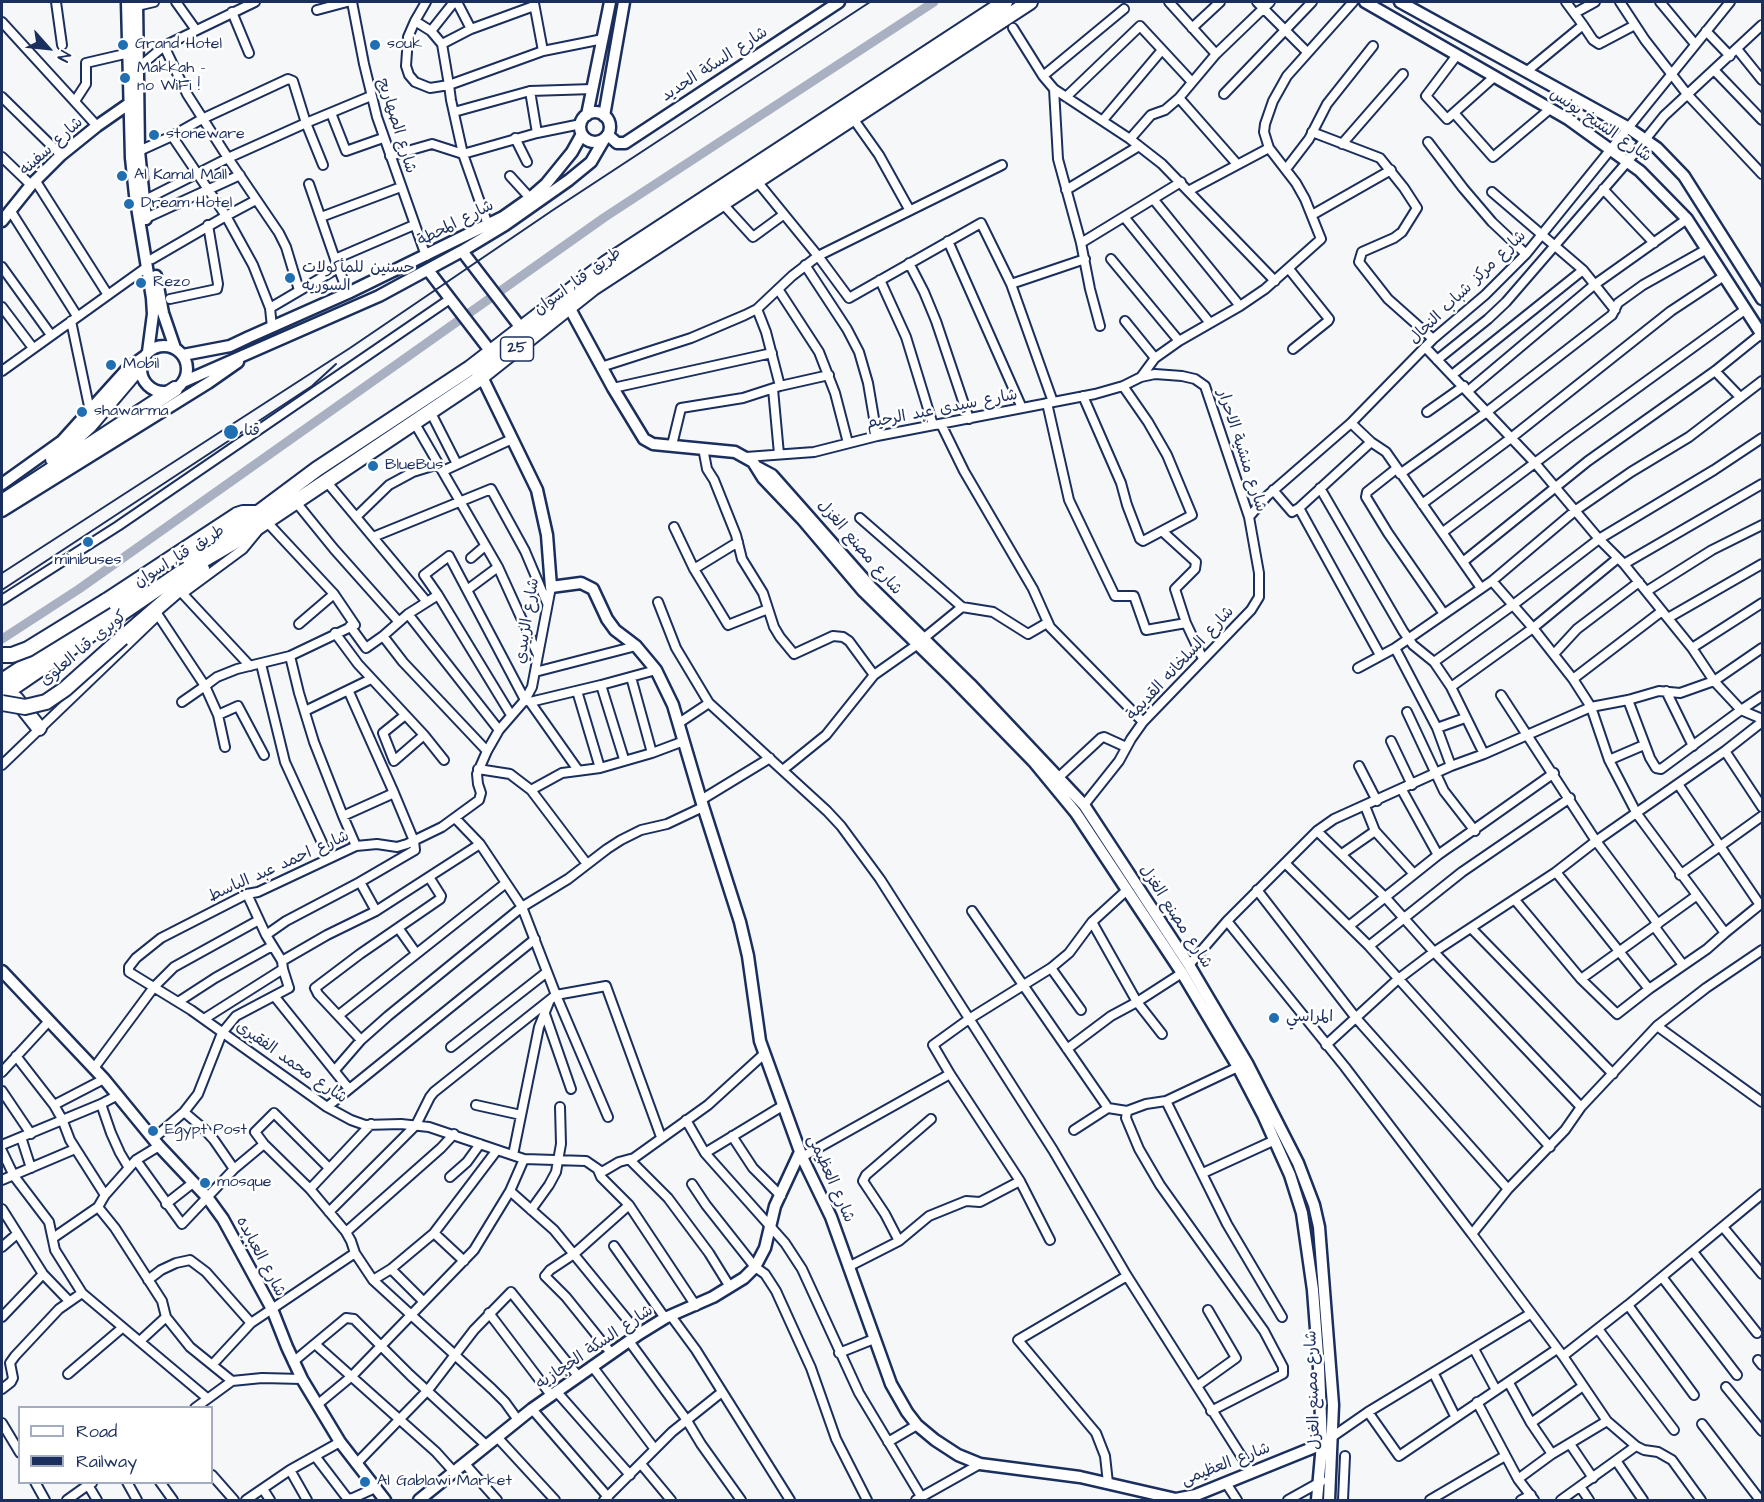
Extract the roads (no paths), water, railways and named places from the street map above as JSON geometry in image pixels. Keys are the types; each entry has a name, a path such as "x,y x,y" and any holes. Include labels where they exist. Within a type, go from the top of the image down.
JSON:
{"highway":[{"name":"طريق قنا, اسوان","path":"5,684 231,544 262,520 317,469 491,352 606,264 1005,2"},
{"name":"طريق قنا, اسوان","path":"5,684 326,481 482,377 593,288 1030,2"},
{"path":"2,502 43,470 78,438 144,358"},
{"path":"2,493 179,385"},
{"name":"كوبرى قنا العلوى","path":"2,652 12,654 28,649 237,515 250,512 262,520"},
{"name":"كوبرى قنا العلوى","path":"2,703 25,707 46,702 65,689 231,544"},
{"path":"2,652 5,684 39,728"}],"street":[{"path":"56,2 62,45"},
{"path":"134,3 154,2"},
{"path":"176,2 196,30"},
{"path":"138,68 164,46 255,2"},
{"path":"317,10 347,2"},
{"name":"شارع الصهاريج","path":"352,2 371,96 383,138 426,256"},
{"path":"426,2 408,37 406,66 409,75 422,86 430,88 449,85 543,51 603,39"},
{"path":"431,31 456,2 471,29"},
{"name":"شارع المحطة","path":"179,352 230,346 426,256 503,217 531,198 560,168 583,124 593,89 610,2"},
{"path":"583,124 592,142 606,137 610,127 604,116 624,2"},
{"name":"شارع السكة الحديد","path":"606,137 617,143 625,143 839,2"},
{"path":"1169,2 1216,54"},
{"path":"1192,28 1220,2"},
{"path":"1257,2 1267,5 1285,29 1307,52"},
{"path":"1224,94 1312,2"},
{"path":"1141,377 1155,358 1179,341 1240,306 1275,281 1321,239 1296,183 1269,148 1264,132 1265,124 1273,101 1287,76 1353,2"},
{"name":"شارع الشيخ يونس","path":"1365,2 1550,109 1628,161 1657,186 1687,219 1762,335"},
{"name":"شارع الشيخ يونس","path":"1400,2 1645,139 1671,161 1684,176 1762,299"},
{"path":"1566,2 1593,40 1599,44 1635,25"},
{"path":"1575,14 1595,2"},
{"path":"1620,2 1687,94 1762,174"},
{"path":"1660,2 1695,44"},
{"name":"شارع مركز شباب النحال","path":"1249,517 1274,490 1351,423 1425,346 1485,296 1526,254 1728,2"},
{"path":"134,3 129,53 135,195 150,263 163,313 187,366 179,385 166,392 153,389 143,379 144,358 153,314 150,263 139,151 138,68 134,3"},
{"path":"442,44 471,29 534,4 543,51"},
{"path":"1130,139 1151,115 1165,110 1179,98 1216,54 1267,5"},
{"path":"1043,76 1124,9"},
{"path":"232,12 249,53"},
{"path":"2,21 97,126"},
{"path":"415,21 431,31 442,44 463,154 488,225"},
{"path":"1437,360 1500,307 1645,139 1687,94 1762,25"},
{"path":"1066,98 1140,26 1192,82"},
{"path":"1526,72 1583,26"},
{"path":"1013,28 1043,76 1054,89 1130,139 1181,182 1275,281"},
{"path":"1706,31 1730,56"},
{"path":"164,46 202,119 286,247 299,290"},
{"path":"1286,169 1303,148 1327,104 1373,46"},
{"path":"1737,49 1762,80"},
{"path":"1103,120 1162,50"},
{"path":"75,101 86,84 86,63 129,53"},
{"path":"1457,55 1426,96 1447,119 1494,77"},
{"path":"1714,70 1762,120"},
{"path":"1342,144 1403,74"},
{"path":"139,151 202,119 291,79 323,165"},
{"path":"454,112 530,91 593,89"},
{"path":"1054,89 1058,159 1081,243 1100,326"},
{"path":"530,91 537,133"},
{"path":"143,201 228,158 371,96"},
{"path":"2,97 62,155"},
{"path":"1179,98 1237,164"},
{"name":"شارع سفينه","path":"5,214 33,182 62,155 130,103"},
{"path":"1454,113 1493,157 1550,109"},
{"path":"390,156 432,144 463,154 515,138 583,124 594,112 604,116"},
{"path":"331,113 346,151 383,138"},
{"path":"852,117 879,155 909,209"},
{"path":"1312,132 1380,158 1417,208 1402,232 1362,252 1359,261 1388,298 1433,339"},
{"path":"172,136 226,216 253,265 270,308 272,327"},
{"name":"شارع المحطة","path":"179,385 379,296 462,251 513,220 577,174 591,162 606,137"},
{"path":"515,138 527,162"},
{"path":"1428,142 1492,222 1526,254"},
{"path":"1066,190 1139,146"},
{"path":"1190,190 1269,148"},
{"path":"2,157 33,182 108,295"},
{"path":"601,367 691,338 757,309 818,256 1002,165"},
{"path":"1312,215 1391,170"},
{"path":"146,218 240,175"},
{"path":"510,176 531,198"},
{"path":"756,180 849,298 981,223 1011,284 1050,403 1069,500 1115,596 1134,596 1146,630 1186,623"},
{"path":"1081,243 1181,182"},
{"path":"309,184 348,293"},
{"path":"321,217 401,187"},
{"path":"1603,189 1654,243"},
{"path":"1492,192 1583,270 1615,310"},
{"path":"2,371 150,263 208,225 256,200"},
{"path":"1154,200 1240,306"},
{"path":"722,203 753,237 783,215"},
{"path":"5,214 74,318 90,411"},
{"path":"1125,218 1210,323"},
{"path":"1427,412 1466,389 1594,285 1687,219"},
{"path":"170,298 217,289 208,225"},
{"path":"335,259 414,225"},
{"path":"948,241 1022,408"},
{"path":"1444,614 1366,497 1367,492 1488,411 1612,315 1618,303 1643,285 1707,249"},
{"path":"462,251 521,328"},
{"path":"1011,284 1084,259"},
{"path":"1111,259 1179,341"},
{"path":"909,263 932,311 969,418"},
{"path":"805,265 847,329 859,352 868,383 877,436"},
{"path":"2,267 51,335"},
{"path":"270,308 338,268"},
{"path":"1288,269 1329,319 1293,349"},
{"path":"428,270 491,352"},
{"path":"1452,375 1583,270"},
{"path":"1422,504 1511,438 1671,312 1724,276"},
{"path":"880,280 906,337 937,425 1033,589 1047,622 1066,646 1143,722"},
{"path":"778,289 810,337 829,375 848,443"},
{"path":"2,600 118,526 450,299"},
{"path":"2,307 33,348"},
{"name":"شارع مصنع الغزل","path":"569,307 601,367 644,439 653,444 735,452 769,472 871,587 1080,809 1126,890 1185,969 1275,1140 1297,1194 1308,1251 1319,1368 1322,1444 1317,1500"},
{"path":"757,309 772,353 777,387 779,454"},
{"path":"1443,532 1535,462 1746,309"},
{"path":"1125,321 1155,358"},
{"path":"1464,561 1588,461 1762,335"},
{"path":"2,484 62,441 127,369 163,345 179,352"},
{"path":"1326,1045 1397,980 1434,952 1556,872 1596,841 1725,751 1762,720 1741,710 1714,681 1692,648 1647,591 1599,539 1535,462 1425,346"},
{"name":"شارع المحطة","path":"2,511 208,383 254,350"},
{"path":"613,388 772,353"},
{"path":"1715,371 1740,397"},
{"name":"شارع منشية الاحرار","path":"1141,377 1155,374 1182,376 1195,379 1205,386 1249,517 1260,591 1257,601"},
{"path":"672,445 681,408 737,399 829,375"},
{"name":"شارع الزبيدي","path":"455,818 481,796 476,779 478,769 499,730 511,715 528,701 550,587 549,553 542,504 532,477 482,377"},
{"name":"شارع سيدى عبد الرحيم","path":"746,457 814,452 877,436 1083,396 1123,386 1141,377"},
{"path":"1358,669 1395,648 1492,581 1576,510 1631,472 1689,437 1762,381"},
{"path":"1083,396 1121,483 1140,539 1143,541 1192,515 1167,455 1123,386"},
{"path":"430,411 457,464"},
{"path":"414,422 498,567 538,656"},
{"path":"1351,423 1371,442 1386,452 1481,588"},
{"path":"1434,662 1514,605 1599,539 1714,471 1762,438"},
{"path":"356,517 389,485 413,472 457,464 512,440"},
{"path":"1274,490 1292,512 1371,442"},
{"path":"703,448 707,469 727,509 742,559 763,593 774,627 794,654 838,635 849,641 874,675"},
{"path":"326,481 427,602"},
{"path":"1451,687 1621,561 1762,484"},
{"path":"1320,488 1413,645 1434,662 1451,687 1484,754"},
{"path":"373,537 460,503 489,489 493,490 525,550 547,603"},
{"path":"295,501 399,622"},
{"path":"1299,508 1380,656"},
{"path":"860,518 962,607 993,612 1030,634 1047,622"},
{"path":"2,765 182,593 243,549 253,539 262,520 334,594 355,623 290,656 227,673 182,702"},
{"path":"1647,591 1712,550 1762,525"},
{"path":"674,527 694,569 728,625 768,609"},
{"path":"1162,531 1196,562 1195,569 1175,588 1186,623 1203,659"},
{"path":"694,569 738,542"},
{"path":"471,558 485,546"},
{"path":"511,715 424,574 449,556 528,701 578,771"},
{"path":"1668,618 1762,564"},
{"path":"466,590 498,567"},
{"path":"1492,581 1554,654 1591,707 1609,760 1637,814 1725,933"},
{"path":"1554,654 1577,629 1639,582"},
{"name":"شارع العظيمى","path":"550,587 581,583 588,585 593,589 607,620 615,630 636,646 656,670 679,723 740,922 748,956 758,1033 764,1054 801,1155 831,1217 874,1339 898,1398 917,1425 958,1455 980,1464 1108,1483 1176,1499 1196,1495 1322,1444"},
{"path":"182,593 250,666"},
{"path":"299,624 334,594"},
{"path":"350,626 365,648 408,614 438,595"},
{"name":"شارع السلخانه القديمة","path":"1080,809 1119,761 1143,722 1257,601"},
{"path":"658,602 676,648 709,703 842,826 880,879 1058,1158 1127,1276 1252,1473"},
{"path":"1692,648 1762,603"},
{"path":"784,770 826,735 874,675 921,641 962,607"},
{"path":"1573,680 1662,611"},
{"path":"408,614 499,730"},
{"path":"158,615 205,686 218,715 225,747"},
{"path":"335,633 358,664 444,760"},
{"path":"383,636 403,662 487,751"},
{"name":"شارع مصنع الغزل","path":"921,641 1059,777 1252,1074 1298,1162 1314,1205 1322,1250 1333,1405 1329,1500"},
{"path":"535,672 636,646"},
{"path":"1395,648 1437,728 1451,766"},
{"path":"1067,1049 1111,1016 1137,1002 1185,969 1257,890 1317,831 1334,819 1451,766 1591,707 1666,691 1680,693 1714,681 1762,648"},
{"path":"290,656 304,711 356,846"},
{"path":"261,663 285,762 329,858"},
{"path":"528,701 601,686 656,670"},
{"path":"631,677 652,753"},
{"path":"304,711 349,692 371,679"},
{"path":"601,686 624,759"},
{"path":"577,691 600,768"},
{"path":"1666,691 1693,746"},
{"path":"266,935 286,921 414,852 414,841 349,692"},
{"path":"1501,695 1554,773 1596,841 1683,965"},
{"path":"1628,700 1644,745 1656,768 1660,769 1762,696"},
{"path":"679,723 709,703"},
{"path":"218,715 237,706 240,708 264,755"},
{"path":"1407,712 1435,774 1450,800 1475,831"},
{"path":"404,716 383,733 394,761 424,735"},
{"path":"1437,728 1465,718"},
{"path":"1059,777 1101,738 1104,737 1126,747"},
{"path":"531,789 562,773 600,768 684,741"},
{"path":"1391,741 1412,785"},
{"path":"1609,760 1644,745"},
{"path":"1725,751 1762,807"},
{"path":"335,1070 361,1040 418,990 522,907 568,879 621,840 641,830 667,824 770,758"},
{"path":"1359,766 1377,801"},
{"path":"478,769 510,774 531,789 587,864"},
{"path":"1349,926 1438,855 1554,773"},
{"path":"1515,900 1581,979 1617,1014 1761,904 1678,784"},
{"path":"1402,790 1438,855"},
{"path":"343,816 394,793"},
{"path":"1369,946 1462,872 1570,798"},
{"path":"1365,806 1375,831 1414,874"},
{"path":"1680,875 1762,816"},
{"path":"455,818 480,844 522,907 608,1118"},
{"name":"شارع احمد عبد الباسط","path":"129,972 129,967 136,958 161,938 247,894 258,892 356,846 377,844 397,847 414,841 455,818"},
{"path":"1317,831 1385,897 1581,1107"},
{"path":"1342,854 1375,831"},
{"path":"204,1019 327,935 376,911 480,844"},
{"path":"1285,862 1369,946 1397,980 1550,1147"},
{"path":"1556,872 1649,989"},
{"path":"361,1040 318,994 316,987 440,899 441,896 429,877"},
{"path":"360,882 376,911"},
{"path":"339,1015 506,883"},
{"path":"1050,1240 1020,1181 933,1045 969,1019 1051,968 1069,953 1092,922 1126,890"},
{"path":"1257,890 1356,1018 1508,1189"},
{"path":"53,1238 98,1207 105,1195 136,1160 184,1112 198,1094 222,1033 237,1016 290,988 283,965 247,894"},
{"path":"1581,979 1696,896"},
{"path":"972,911 1108,1108"},
{"path":"94,1068 154,987 174,967 259,920"},
{"path":"1227,921 1472,1234 1563,1356 1606,1421 1636,1446 1658,1452 1672,1460 1701,1500"},
{"path":"1092,922 1137,1002 1162,1034"},
{"path":"1471,928 1613,1074"},
{"path":"399,929 416,953"},
{"path":"327,1107 535,939"},
{"path":"178,1002 272,946"},
{"path":"1472,1234 1508,1189 1550,1147 1581,1107 1657,1026 1706,988 1762,950"},
{"path":"1051,968 1081,1010"},
{"name":"شارع العبابده","path":"2,971 104,1079 156,1142 207,1197 223,1219 272,1309 302,1379 340,1442 386,1500"},
{"name":"شارع محمد الفقيرى","path":"129,972 204,1019 327,1107 351,1120 371,1124 416,1125 454,1134 524,1159 589,1162 598,1170"},
{"path":"451,1047 548,972"},
{"path":"328,1212 416,1125 434,1092 556,995 606,986 662,1137"},
{"path":"275,997 350,1089"},
{"path":"513,1155 539,1027 549,1001"},
{"path":"544,1014 571,1089"},
{"path":"2,1072 50,1021"},
{"path":"1657,1026 1762,1102"},
{"path":"598,1170 606,1171 619,1162 630,1160 716,1099 764,1054"},
{"path":"16,1056 54,1105 75,1149 105,1195"},
{"path":"1074,1130 1108,1108 1127,1111 1146,1104 1166,1101 1238,1066"},
{"path":"801,1155 950,1074"},
{"path":"54,1105 104,1079"},
{"path":"2,1091 31,1134"},
{"path":"2,1145 118,1095"},
{"path":"1166,1101 1227,1224 1282,1317"},
{"path":"101,1104 115,1143 129,1168"},
{"path":"476,1105 521,1115"},
{"path":"705,1153 784,1105"},
{"path":"531,1210 556,1172 561,1144 560,1107"},
{"path":"1127,1111 1126,1118 1139,1149 1160,1185 1264,1331 1283,1367 1283,1374 1211,1411"},
{"path":"184,1112 214,1140 234,1169"},
{"path":"328,1167 274,1113 255,1132 264,1144 310,1189 346,1232 351,1240 354,1253 373,1280 506,1402 518,1420"},
{"path":"899,1241 885,1214 862,1181 931,1119"},
{"path":"686,1120 705,1153 769,1228 785,1243 802,1269 839,1353 919,1499 980,1464"},
{"path":"310,1189 328,1167 371,1124"},
{"path":"346,1232 454,1134"},
{"path":"732,1136 753,1168 781,1196"},
{"path":"21,1137 31,1168"},
{"path":"1203,1173 1275,1140"},
{"path":"136,1160 182,1224 234,1169 264,1144"},
{"path":"450,1177 467,1162 480,1144"},
{"path":"2,1180 75,1149"},
{"path":"373,1280 391,1269 434,1233 497,1150"},
{"path":"2,1151 14,1176 50,1222 55,1250 82,1293 207,1398"},
{"name":"شارع السكة الحجازيه","path":"419,1500 532,1409 611,1353 668,1317 696,1306 744,1278 755,1267 765,1248 775,1206 801,1155"},
{"path":"317,1404 352,1376 474,1250 510,1191 524,1159"},
{"path":"630,1160 668,1198 709,1252 730,1287"},
{"path":"598,1170 601,1177 628,1205 696,1306"},
{"path":"848,1267 899,1241 929,1216 966,1201 980,1202 1020,1181"},
{"path":"166,1204 194,1182"},
{"path":"692,1184 755,1267 770,1281 787,1311 811,1368 836,1439 867,1500"},
{"path":"510,1191 554,1230 639,1334"},
{"path":"1563,1356 1762,1194"},
{"path":"611,1353 566,1297 545,1276 550,1269 574,1254 628,1205"},
{"path":"98,1207 115,1228 162,1301 166,1317 190,1347 232,1382"},
{"path":"2,1209 43,1274 69,1301"},
{"path":"1723,1227 1762,1274"},
{"path":"434,1233 464,1261"},
{"path":"2,1247 17,1234"},
{"path":"614,1246 696,1350 790,1500"},
{"path":"1308,1251 1322,1250"},
{"path":"1693,1252 1757,1333"},
{"path":"213,1364 251,1323 354,1253"},
{"path":"148,1280 168,1267 190,1260 206,1272 251,1323"},
{"path":"391,1269 423,1301"},
{"path":"3,1311 43,1274"},
{"path":"1108,1483 1105,1456 1096,1433 1018,1340 1127,1276"},
{"path":"1662,1277 1737,1375"},
{"path":"356,1464 428,1390 454,1354 489,1313 511,1292 578,1376"},
{"path":"2,1389 13,1378 11,1361 59,1309 82,1293"},
{"path":"1628,1305 1694,1395"},
{"path":"1197,1386 1236,1358 1208,1310"},
{"path":"489,1313 553,1393 630,1475"},
{"path":"1332,1437 1368,1412 1530,1314"},
{"path":"140,1341 166,1317"},
{"path":"293,1362 350,1317 487,1446"},
{"path":"68,1374 122,1328"},
{"path":"1598,1329 1674,1430"},
{"path":"839,1353 874,1339"},
{"path":"629,1341 741,1500"},
{"path":"315,1344 436,1452 454,1472"},
{"path":"1474,1349 1496,1390"},
{"path":"1368,1412 1399,1456 1557,1349"},
{"path":"592,1366 654,1448"},
{"path":"1434,1374 1455,1416"},
{"path":"196,1406 232,1382 262,1378 302,1379"},
{"path":"1509,1383 1531,1423 1552,1454"},
{"path":"1531,1423 1583,1386"},
{"path":"1726,1387 1762,1431"},
{"path":"532,1409 606,1499 654,1448 686,1419 722,1392"},
{"path":"1477,1402 1518,1479 1533,1498 1521,1500"},
{"path":"1518,1479 1552,1454 1606,1421"},
{"path":"2,1423 18,1450"},
{"path":"1702,1424 1760,1500"},
{"path":"888,1442 917,1425"},
{"path":"497,1437 550,1499"},
{"path":"246,1500 290,1470 340,1442"},
{"path":"1570,1444 1593,1478"},
{"path":"1561,1500 1581,1488 1636,1446"},
{"path":"315,1456 347,1498 351,1499 375,1488"},
{"path":"1343,1500 1345,1456"},
{"path":"1432,1500 1505,1456"},
{"path":"1617,1462 1643,1500"},
{"path":"465,1464 497,1500"},
{"path":"641,1464 671,1500"},
{"path":"290,1470 307,1500"},
{"path":"213,1476 234,1500"},
{"path":"1288,1500 1329,1477"},
{"path":"1226,1483 1237,1500"},
{"path":"36,1484 45,1500"},
{"path":"67,1500 90,1484 97,1500"},
{"path":"128,1484 137,1500"},
{"path":"161,1484 173,1500"},
{"path":"1581,1488 1589,1500"},
{"path":"263,1489 270,1500"}],"waterway":[{"path":"2,639 79,589 605,217 934,2"}],"railway":[{"path":"2,573 350,348 553,210 870,2"},
{"path":"2,590 312,386 336,364"}],"place":[{"name":"Grand Hotel","path":"123,45"},
{"name":"souk","path":"375,45"},
{"name":"Makkah - no WiFi !","path":"125,78"},
{"name":"stoneware","path":"154,135"},
{"name":"Al Kamal Mall","path":"122,176"},
{"name":"Dream Hotel","path":"129,204"},
{"name":"حسنين للمأكولات السوريه","path":"290,278"},
{"name":"Rezo","path":"141,283"},
{"name":"Mobil","path":"111,365"},
{"name":"shawarma","path":"82,412"},
{"name":"قنا","path":"231,432"},
{"name":"BlueBus","path":"373,466"},
{"name":"minibuses","path":"88,542"},
{"name":"المراسي","path":"1274,1018"},
{"name":"Egypt Post","path":"153,1131"},
{"name":"mosque","path":"205,1183"},
{"name":"Al Gablawi Market","path":"365,1482"}]}
